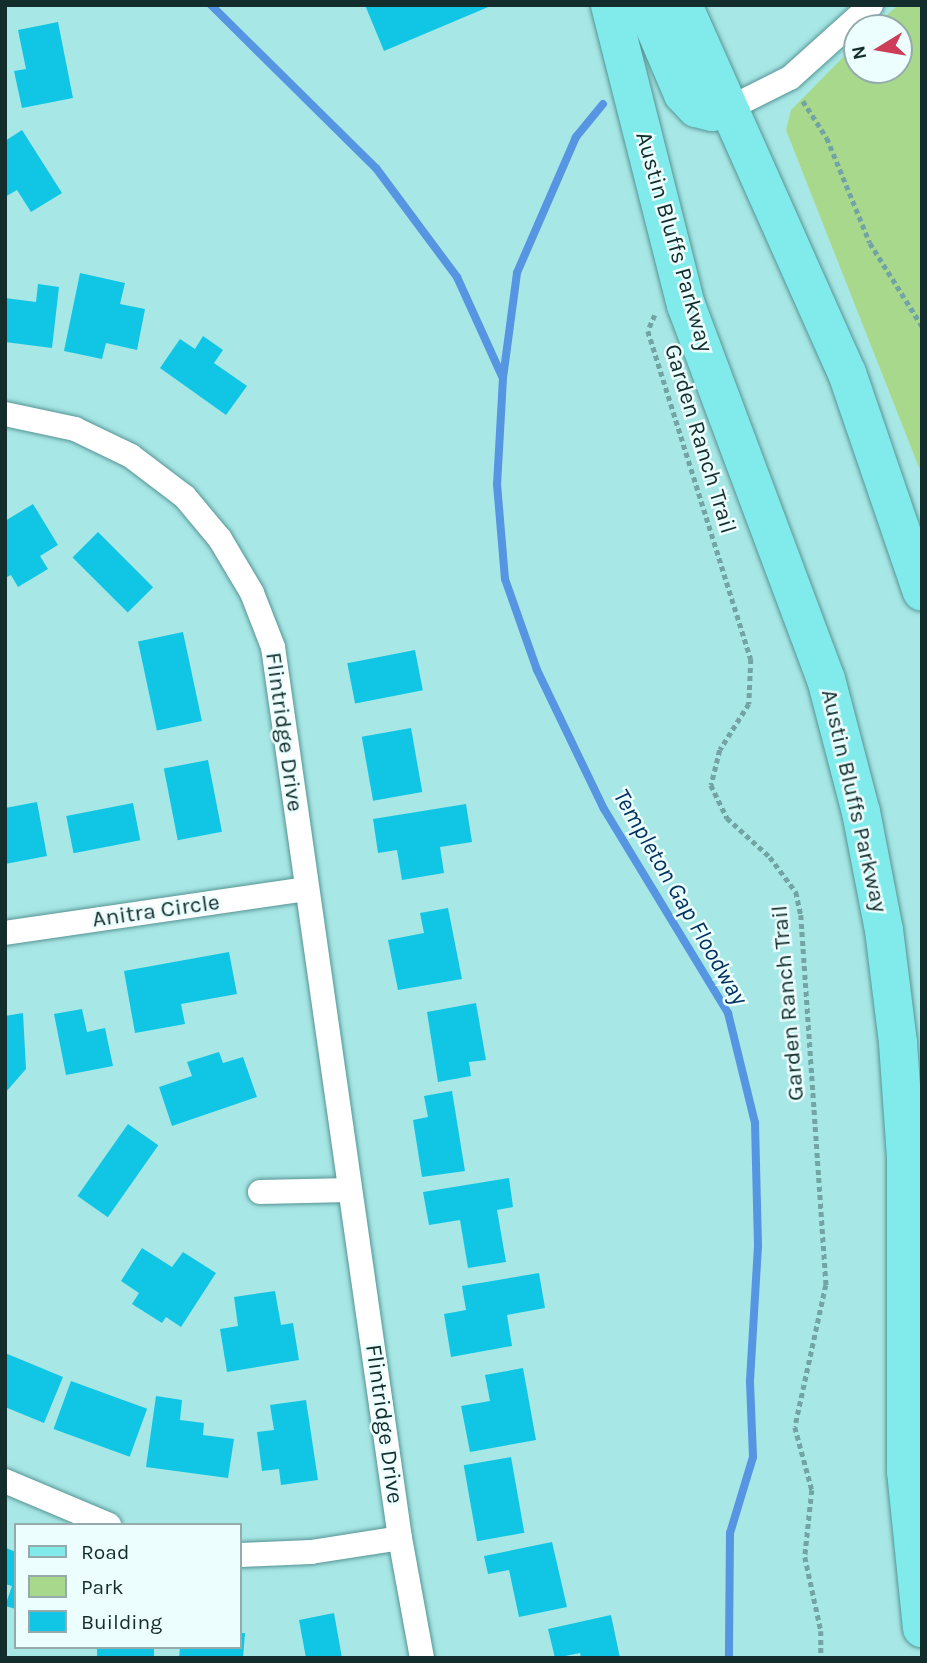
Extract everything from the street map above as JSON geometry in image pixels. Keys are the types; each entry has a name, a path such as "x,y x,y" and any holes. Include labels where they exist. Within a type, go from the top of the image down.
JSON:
{"main road":[{"name":"Austin Bluffs Parkway","path":"610,5 687,304 826,679 861,812 881,917 898,1042 905,1143 906,1471 922,1628"},
{"path":"645,5 683,94 696,108 712,112 728,109"},
{"path":"683,5 847,373 922,592"}],"street":[{"path":"728,109 808,65 871,5"},
{"name":"Flintridge Drive","path":"5,414 75,429 131,456 185,498 220,540 252,593 273,647 400,1538 422,1658"},
{"name":"Anitra Circle","path":"5,933 306,889"},
{"path":"261,1192 350,1190"},
{"path":"5,1481 104,1523"},
{"path":"242,1555 312,1552 400,1538"}],"path":[{"path":"803,101 827,138 870,243 922,326"},
{"name":"Garden Ranch Trail","path":"656,312 648,331 751,659 749,704 720,750 711,785 727,818 770,857 796,892 801,915 826,1285 795,1427 812,1490 805,1557 821,1631 821,1658"}],"green space":[{"path":"898,5 922,5 922,475 786,130 791,110 843,57 843,84 913,84 913,14 888,14"}],"building":[{"path":"365,5 493,5 384,51"},
{"path":"58,22 73,98 22,108 14,71 26,69 18,30"},
{"path":"22,130 62,193 31,212 17,190 5,197 5,141"},
{"path":"80,273 125,283 120,304 145,309 137,350 106,343 102,359 64,351"},
{"path":"38,284 59,287 52,348 5,342 5,298 36,302"},
{"path":"203,336 223,350 214,363 247,386 226,415 160,368 180,339 195,349"},
{"path":"33,504 58,545 40,556 48,569 18,587 11,575 5,578 5,521"},
{"path":"98,532 153,587 128,613 73,557"},
{"path":"183,632 202,721 157,731 138,642"},
{"path":"415,650 423,690 355,703 347,663"},
{"path":"411,728 422,792 373,801 362,737"},
{"path":"208,760 222,832 178,840 164,769"},
{"path":"37,802 47,856 5,864 5,808"},
{"path":"133,803 140,840 74,853 66,816"},
{"path":"466,804 472,842 440,847 444,873 402,880 397,850 378,853 373,819"},
{"path":"448,908 462,979 398,990 388,940 424,933 420,913"},
{"path":"229,952 237,994 181,1004 185,1024 135,1033 124,971"},
{"path":"476,1003 486,1060 469,1062 471,1076 438,1082 427,1012"},
{"path":"82,1009 87,1032 105,1028 113,1066 66,1075 54,1014"},
{"path":"23,1013 26,1069 5,1093 5,1016"},
{"path":"219,1052 223,1063 243,1057 257,1097 172,1126 159,1087 192,1076 187,1062"},
{"path":"452,1091 465,1171 422,1177 413,1120 428,1117 424,1096"},
{"path":"128,1124 158,1145 108,1217 78,1196"},
{"path":"509,1178 513,1207 497,1210 506,1262 468,1268 460,1220 429,1225 423,1192"},
{"path":"142,1248 172,1267 183,1252 216,1273 181,1327 166,1317 162,1323 132,1304 139,1293 121,1281"},
{"path":"539,1273 545,1308 507,1315 512,1346 451,1357 444,1314 466,1310 462,1286"},
{"path":"275,1291 281,1325 293,1323 299,1360 227,1372 220,1329 238,1326 234,1297"},
{"path":"5,1353 63,1377 44,1423 5,1407"},
{"path":"523,1368 536,1440 470,1452 461,1406 490,1401 485,1375"},
{"path":"71,1381 147,1409 130,1457 54,1429"},
{"path":"156,1396 182,1400 180,1420 204,1423 203,1435 234,1439 228,1478 146,1467"},
{"path":"306,1400 318,1480 281,1485 279,1469 262,1471 257,1432 274,1430 270,1405"},
{"path":"511,1457 524,1533 477,1541 464,1465"},
{"path":"552,1542 567,1607 519,1617 509,1570 488,1574 484,1556"},
{"path":"6,1548 14,1551 14,1608 5,1606 12,1586 5,1584"},
{"path":"334,1613 342,1658 306,1658 299,1620"},
{"path":"611,1615 620,1658 581,1658 580,1653 555,1658 548,1629"},
{"path":"242,1633 245,1633 243,1658 179,1658 180,1649 242,1649"},
{"path":"97,1649 154,1649 154,1658 97,1658"}],"waterway":[{"name":"Templeton Gap Floodway","path":"211,5 376,168 457,277 502,376"},
{"name":"Templeton Gap Floodway","path":"603,104 576,137 517,273 503,378 497,484 505,579 537,670 604,809 728,1013 755,1123 758,1246 750,1382 753,1457 730,1533 729,1658"}]}
